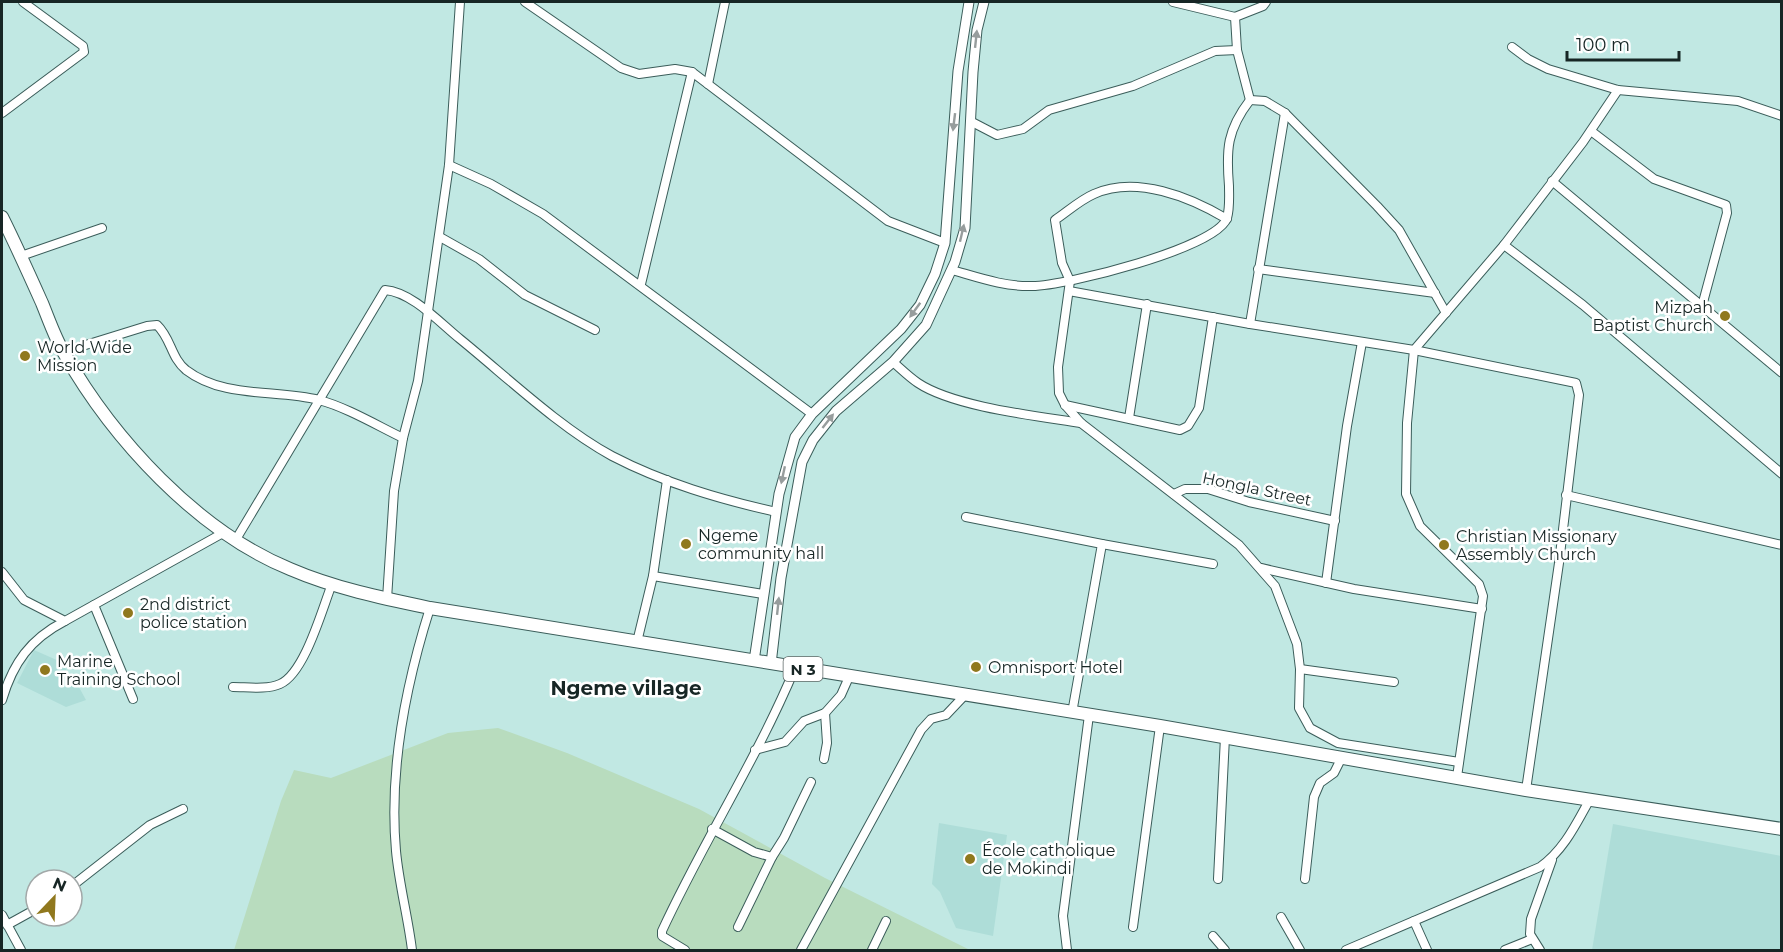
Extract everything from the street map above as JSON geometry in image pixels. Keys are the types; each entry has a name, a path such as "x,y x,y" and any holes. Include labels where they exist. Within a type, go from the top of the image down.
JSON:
{"highway":[{"name":"N 3","path":"2,217 63,352 110,423 123,438 177,492 235,542 290,570 332,585 430,608 1160,726 1526,790 1782,829"}],"main road":[{"path":"754,661 776,512 786,464 795,437 812,414 901,329 920,305 935,274 945,243 958,71 969,2"},
{"path":"771,664 786,544 802,462 813,440 836,411 893,362 926,325 951,270 964,228 976,30 984,2"}],"street":[{"path":"2,113 84,52 83,46 23,2"},
{"path":"387,599 394,491 403,438 418,381 449,165 460,2"},
{"path":"525,2 621,68 639,74 675,69 692,72 888,221 945,243"},
{"path":"708,84 725,2"},
{"path":"1173,2 1235,18 1263,6 1266,2"},
{"path":"951,270 995,282 1032,286 1070,281 1094,277 1201,240 1218,231 1227,219 1229,200 1226,155 1231,132 1250,100 1237,50 1235,18"},
{"path":"1512,47 1528,59 1548,69 1618,90 1738,101 1782,116"},
{"path":"972,122 997,135 1023,129 1049,110 1133,86 1215,51 1237,50"},
{"path":"641,284 692,72"},
{"path":"1457,777 1483,596 1479,584 1420,526 1407,494 1407,423 1414,350 1504,245 1591,131 1618,90"},
{"path":"1250,100 1265,101 1285,113 1399,230 1446,313"},
{"path":"1251,324 1258,268 1285,113"},
{"path":"1591,131 1654,179 1726,205 1727,213 1701,306"},
{"path":"449,165 491,184 543,214 641,284 812,414"},
{"path":"1552,181 1782,373"},
{"path":"1227,219 1205,206 1162,190 1130,187 1094,194 1055,220 1062,263 1070,281 1058,368 1059,393 1065,405 1081,423 1239,545 1275,586 1297,644 1300,669 1299,708 1304,720 1318,734 1338,744 1459,762"},
{"path":"21,256 102,228"},
{"path":"440,237 479,259 525,295 595,330"},
{"path":"1504,245 1583,305 1782,474"},
{"path":"1258,268 1435,293"},
{"path":"235,542 385,290 395,291 427,312 568,426 612,455 667,480 724,500 776,512"},
{"path":"1069,291 1251,324 1414,350 1576,383 1579,395 1559,563 1526,790"},
{"path":"1130,418 1147,304"},
{"path":"1065,405 1180,430 1188,426 1199,408 1213,317"},
{"path":"63,352 157,325 164,331 174,358 201,379 218,387 320,400 403,438"},
{"path":"1326,583 1347,426 1362,342"},
{"path":"893,362 918,383 933,391 995,409 1081,423"},
{"path":"637,642 653,576 667,480"},
{"name":"Hongla Street","path":"1174,494 1185,489 1208,489 1249,502 1335,521"},
{"path":"1566,495 1782,545"},
{"path":"966,517 1213,564"},
{"path":"2,700 30,644 65,621 223,533"},
{"path":"1071,713 1102,544"},
{"path":"1261,568 1326,583 1482,609"},
{"path":"2,572 24,600 65,621"},
{"path":"653,576 763,594"},
{"path":"232,687 261,687 280,684 293,675 301,662 332,585"},
{"path":"94,605 133,699"},
{"path":"412,951 396,852 395,797 416,657 430,608"},
{"path":"685,951 662,936 662,932 712,829 773,720 795,668"},
{"path":"1300,669 1394,682"},
{"path":"755,750 784,742 804,721 825,713 841,695 849,677"},
{"path":"801,951 921,730 932,719 946,715 964,696"},
{"path":"824,759 827,743 825,713"},
{"path":"1067,951 1063,916 1089,715"},
{"path":"1133,927 1160,726"},
{"path":"1218,879 1225,737"},
{"path":"1305,879 1314,796 1320,783 1334,773 1342,757"},
{"path":"738,927 811,782"},
{"path":"1540,951 1530,934 1531,919 1552,859 1590,799"},
{"path":"84,877 150,825 183,809"},
{"path":"712,829 754,852 772,857"},
{"path":"1346,951 1358,948 1414,921 1540,867 1552,859"},
{"path":"2,915 21,951"},
{"path":"7,925 24,916"},
{"path":"1281,917 1300,951"},
{"path":"872,951 886,921"},
{"path":"1414,921 1427,951"},
{"path":"1213,936 1225,951"},
{"path":"1505,951 1533,939"}],"shaded area":[{"name":"Marine Training School","path":"34,650 59,661 75,680 86,700 66,707 17,683"},
{"name":"École catholique de Mokindi","path":"939,823 1007,835 993,936 956,928 940,892 932,884"},
{"path":"1613,824 1781,856 1781,950 1592,950"}],"green space":[{"path":"498,728 567,753 699,809 825,878 970,950 234,950 281,801 294,770 331,778 448,733"}],"place":[{"name":"Mizpah Baptist Church","path":"1725,316"},
{"name":"World Wide Mission","path":"25,356"},
{"name":"Ngeme community hall","path":"686,544"},
{"name":"Christian Missionary Assembly Church","path":"1444,545"},
{"name":"2nd district police station","path":"128,613"},
{"name":"Omnisport Hotel","path":"976,667"},
{"name":"Marine Training School","path":"45,670"},
{"name":"École catholique de Mokindi","path":"970,859"}],"district":[{"name":"Ngeme village","path":"626,688"}]}
